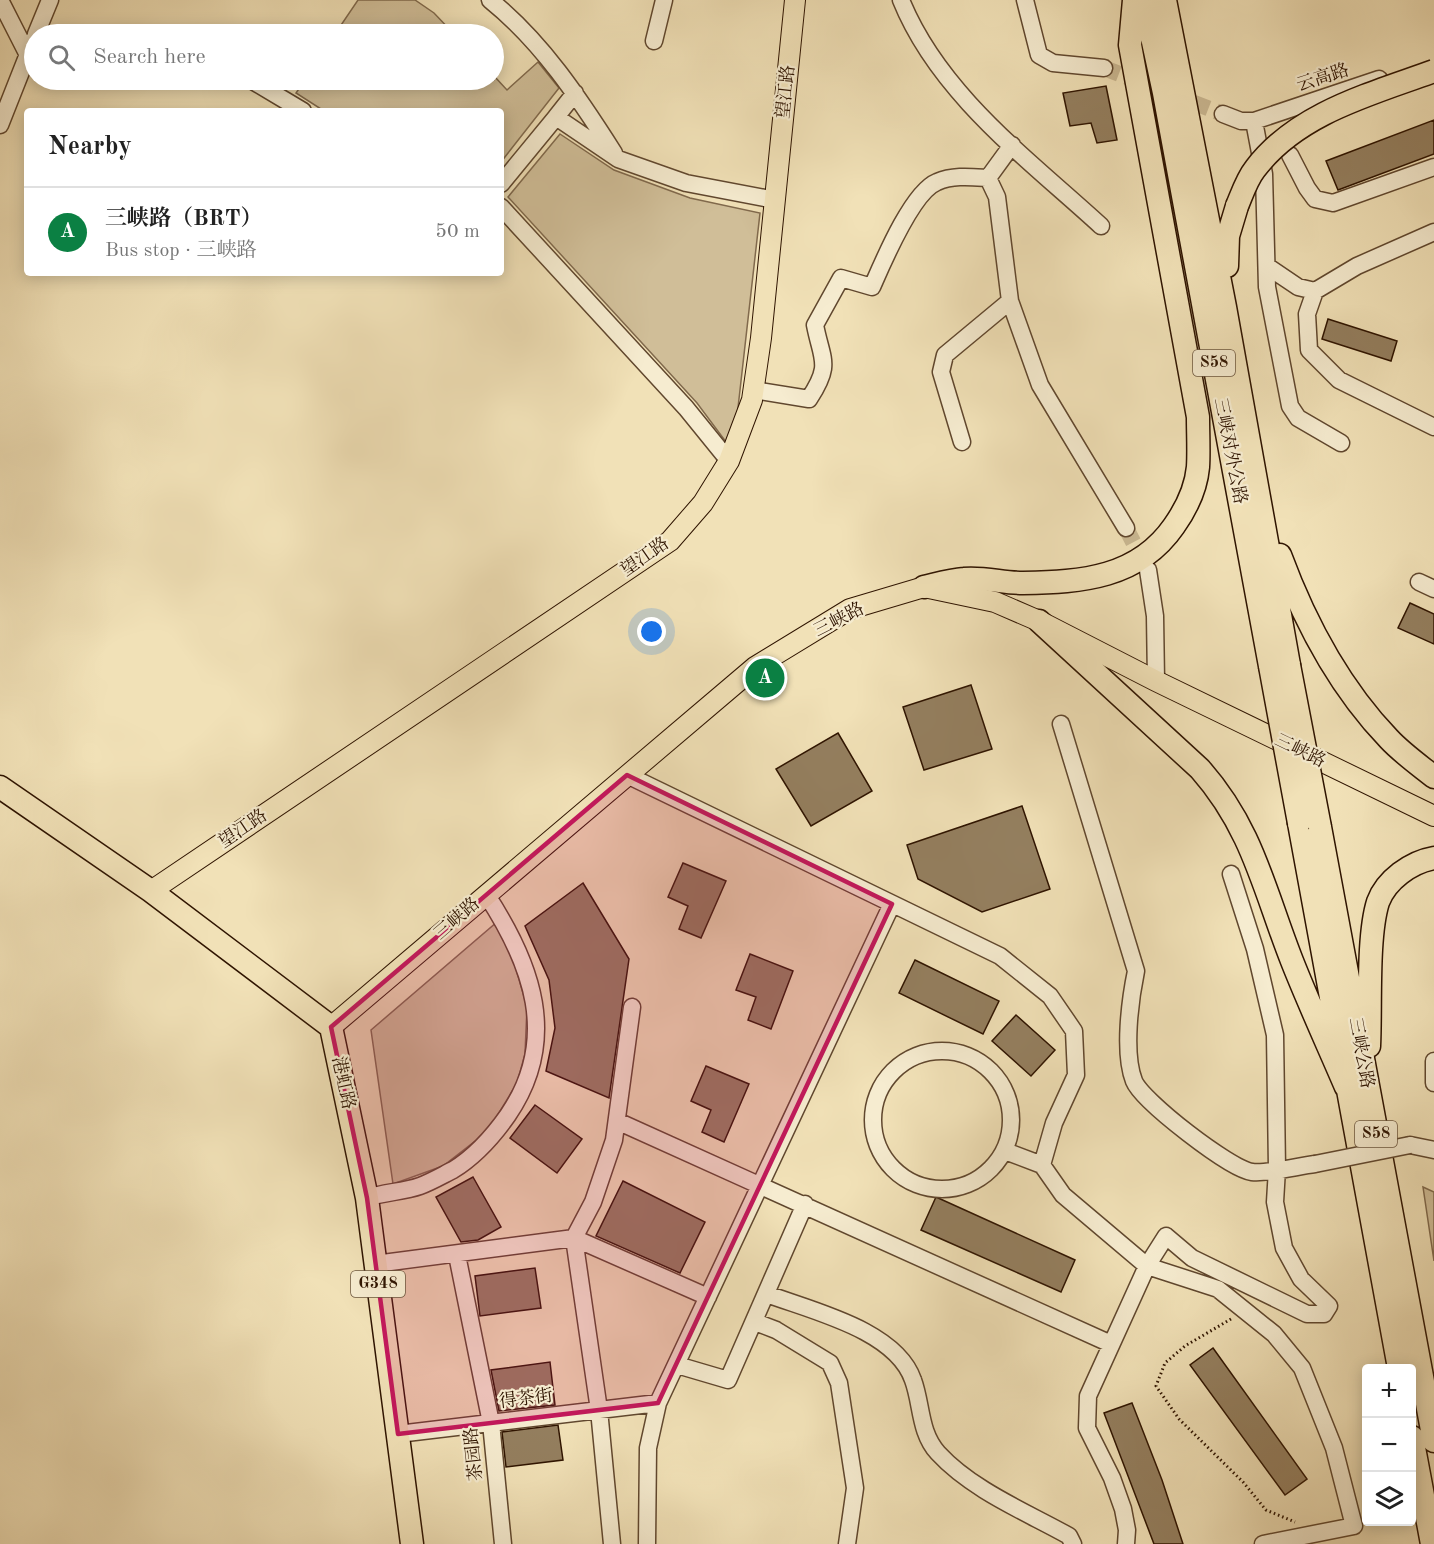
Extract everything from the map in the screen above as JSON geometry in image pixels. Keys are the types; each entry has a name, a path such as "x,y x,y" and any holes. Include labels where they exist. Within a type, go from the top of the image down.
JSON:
{"highway":[{"path":"924,587 964,578 1023,583 1086,579 1111,574 1135,564 1156,550 1184,513 1192,492 1198,468 1198,417 1130,45 1134,0"},
{"name":"三峡对外公路","path":"1144,0 1280,665"},
{"name":"三峡对外公路","path":"1165,0 1260,501 1280,665"},
{"path":"1225,307 1228,236 1237,206 1254,170 1276,144 1313,120 1356,99 1434,71"},
{"path":"1260,501 1289,580 1334,665 1369,717 1390,740 1434,777"},
{"path":"1038,621 1200,769 1218,790 1243,831 1261,869 1292,960 1357,1089"},
{"name":"三峡公路","path":"1280,665 1357,1089 1434,1441"},
{"path":"0,787 151,891 331,1027"},
{"path":"1357,1089 1374,922 1379,900 1392,881 1402,872 1414,864 1434,858"},
{"name":"港虹路","path":"331,1027 367,1198 412,1544"},
{"name":"三峡公路","path":"1357,1089 1373,1219 1398,1364"},
{"path":"1416,1460 1431,1544"}],"main road":[{"name":"望江路","path":"151,891 669,541 703,503 729,462 753,390 761,338 795,0"},
{"name":"三峡路","path":"331,1027 755,667 850,609 924,587 995,602 1038,621 1434,816"}],"street":[{"path":"0,0 24,36"},
{"path":"40,24 50,0"},
{"path":"490,0 520,25 575,93 618,159"},
{"path":"654,41 664,0"},
{"path":"901,0 911,26 929,56 953,86 1012,145 1101,226"},
{"path":"1025,0 1039,55 1053,63 1104,68"},
{"name":"云高路","path":"1254,121 1434,61"},
{"path":"0,125 24,65"},
{"path":"268,90 298,108"},
{"path":"504,180 575,93"},
{"path":"1223,114 1241,121 1254,121 1264,174 1267,287 1293,414 1341,443"},
{"path":"556,117 618,159 686,183 775,200"},
{"path":"988,178 1012,145"},
{"path":"1290,155 1315,199 1334,203 1434,167"},
{"path":"753,390 809,399 818,386 825,361 815,325 841,278 872,287 890,246 922,191 937,182 965,176 988,178"},
{"path":"988,178 997,197 1010,301 1040,385 1126,528"},
{"path":"504,210 686,408 729,462"},
{"path":"1434,232 1357,266 1315,291 1307,314 1309,350 1340,380 1434,427"},
{"path":"1267,266 1298,287 1315,291"},
{"path":"962,442 941,372 945,355 1010,301"},
{"path":"1148,570 1155,616 1156,681"},
{"path":"1061,724 1136,972 1131,995 1130,1058 1134,1082 1153,1105 1209,1149 1251,1172 1315,1164 1410,1145 1434,1150"},
{"path":"627,775 1000,956 1050,996 1074,1031 1076,1075 1054,1123 1042,1165"},
{"path":"1126,1544 1127,1530 1123,1509 1112,1478 1087,1428 1088,1396 1147,1266 1166,1236 1192,1258 1307,1314 1324,1314 1329,1306 1301,1279 1284,1248 1275,1202 1277,1169 1275,1035 1255,949 1231,874"},
{"path":"367,1198 420,1186 455,1169 495,1133 520,1096 534,1060 536,1015 528,972 511,932 486,894"},
{"path":"647,1544 648,1448 658,1403 892,904"},
{"path":"612,1544 599,1410 574,1238 593,1202 615,1140 632,1007"},
{"path":"938,1050 962,1053 989,1070 1000,1081 1010,1103 1012,1127 1005,1150 993,1169 965,1186 954,1189 932,1189 911,1183 893,1170 880,1152 873,1131 873,1109 880,1088 894,1069 914,1056 938,1050"},
{"path":"1434,1061 1434,1083"},
{"path":"617,1121 760,1183 1112,1344"},
{"path":"1005,1150 1042,1165 1063,1195 1147,1266 1218,1289 1275,1334 1302,1368 1334,1448 1354,1526 1263,1544"},
{"path":"677,1365 728,1380 805,1204"},
{"path":"375,1264 574,1238 708,1297"},
{"name":"茶园路","path":"457,1255 491,1423 503,1544"},
{"path":"767,1293 880,1339 898,1354 913,1379 926,1434 936,1451 972,1481 1069,1536 1073,1544"},
{"path":"755,1322 776,1330 830,1364 839,1383 855,1488 847,1544"},
{"name":"得茶街","path":"398,1434 658,1403"}],"path":[{"path":"1246,1312 1214,1327 1185,1346 1165,1363 1156,1386 1179,1419 1243,1482 1266,1510 1298,1523"}],"highlighted area":[{"path":"627,775 892,904 658,1403 398,1434 367,1198 331,1027"}],"shaded area":[{"path":"358,0 415,0 434,13 444,24 342,24"},
{"path":"538,62 559,88 504,158 504,108 319,108 296,93 298,90 504,90 504,87 507,90"},
{"path":"560,134 614,170 690,198 760,213 734,443 729,446 697,403 508,197"},
{"path":"497,922 514,962 527,1007 525,1054 517,1083 488,1131 443,1166 393,1184 371,1030"},
{"path":"1423,1187 1434,1192 1434,1261"}],"building":[{"path":"1106,86 1117,140 1097,143 1091,123 1070,126 1063,93"},
{"path":"1434,120 1434,154 1338,190 1326,161"},
{"path":"1328,319 1397,341 1391,361 1322,339"},
{"path":"1410,603 1434,614 1434,644 1398,628"},
{"path":"971,685 992,749 924,770 903,707"},
{"path":"838,733 872,791 811,826 776,769"},
{"path":"1022,806 1050,889 982,912 918,879 907,845"},
{"path":"683,863 726,881 701,938 679,929 688,906 668,897"},
{"path":"583,883 629,959 609,1098 546,1071 555,1028 549,980 525,926"},
{"path":"750,954 793,971 771,1029 748,1020 756,997 736,990"},
{"path":"915,960 999,1001 983,1034 899,993"},
{"path":"1016,1015 1055,1050 1031,1076 992,1041"},
{"path":"706,1066 749,1084 724,1142 702,1132 711,1110 691,1101"},
{"path":"535,1105 582,1139 557,1173 510,1138"},
{"path":"473,1177 501,1227 478,1240 461,1242 436,1197"},
{"path":"623,1181 705,1222 680,1273 596,1236"},
{"path":"936,1197 1075,1260 1061,1292 921,1230"},
{"path":"535,1268 541,1308 480,1316 475,1276"},
{"path":"1213,1348 1307,1479 1285,1495 1190,1365"},
{"path":"550,1362 555,1405 499,1411 491,1370"},
{"path":"1132,1403 1162,1480 1183,1544 1154,1544 1104,1413"},
{"path":"558,1425 563,1460 506,1467 502,1432"}],"tunnel":[{"path":"1104,68 1223,114"},
{"path":"1126,528 1146,567"}],"place":[{"name":"三峡路（BRT）","path":"765,678"}]}
